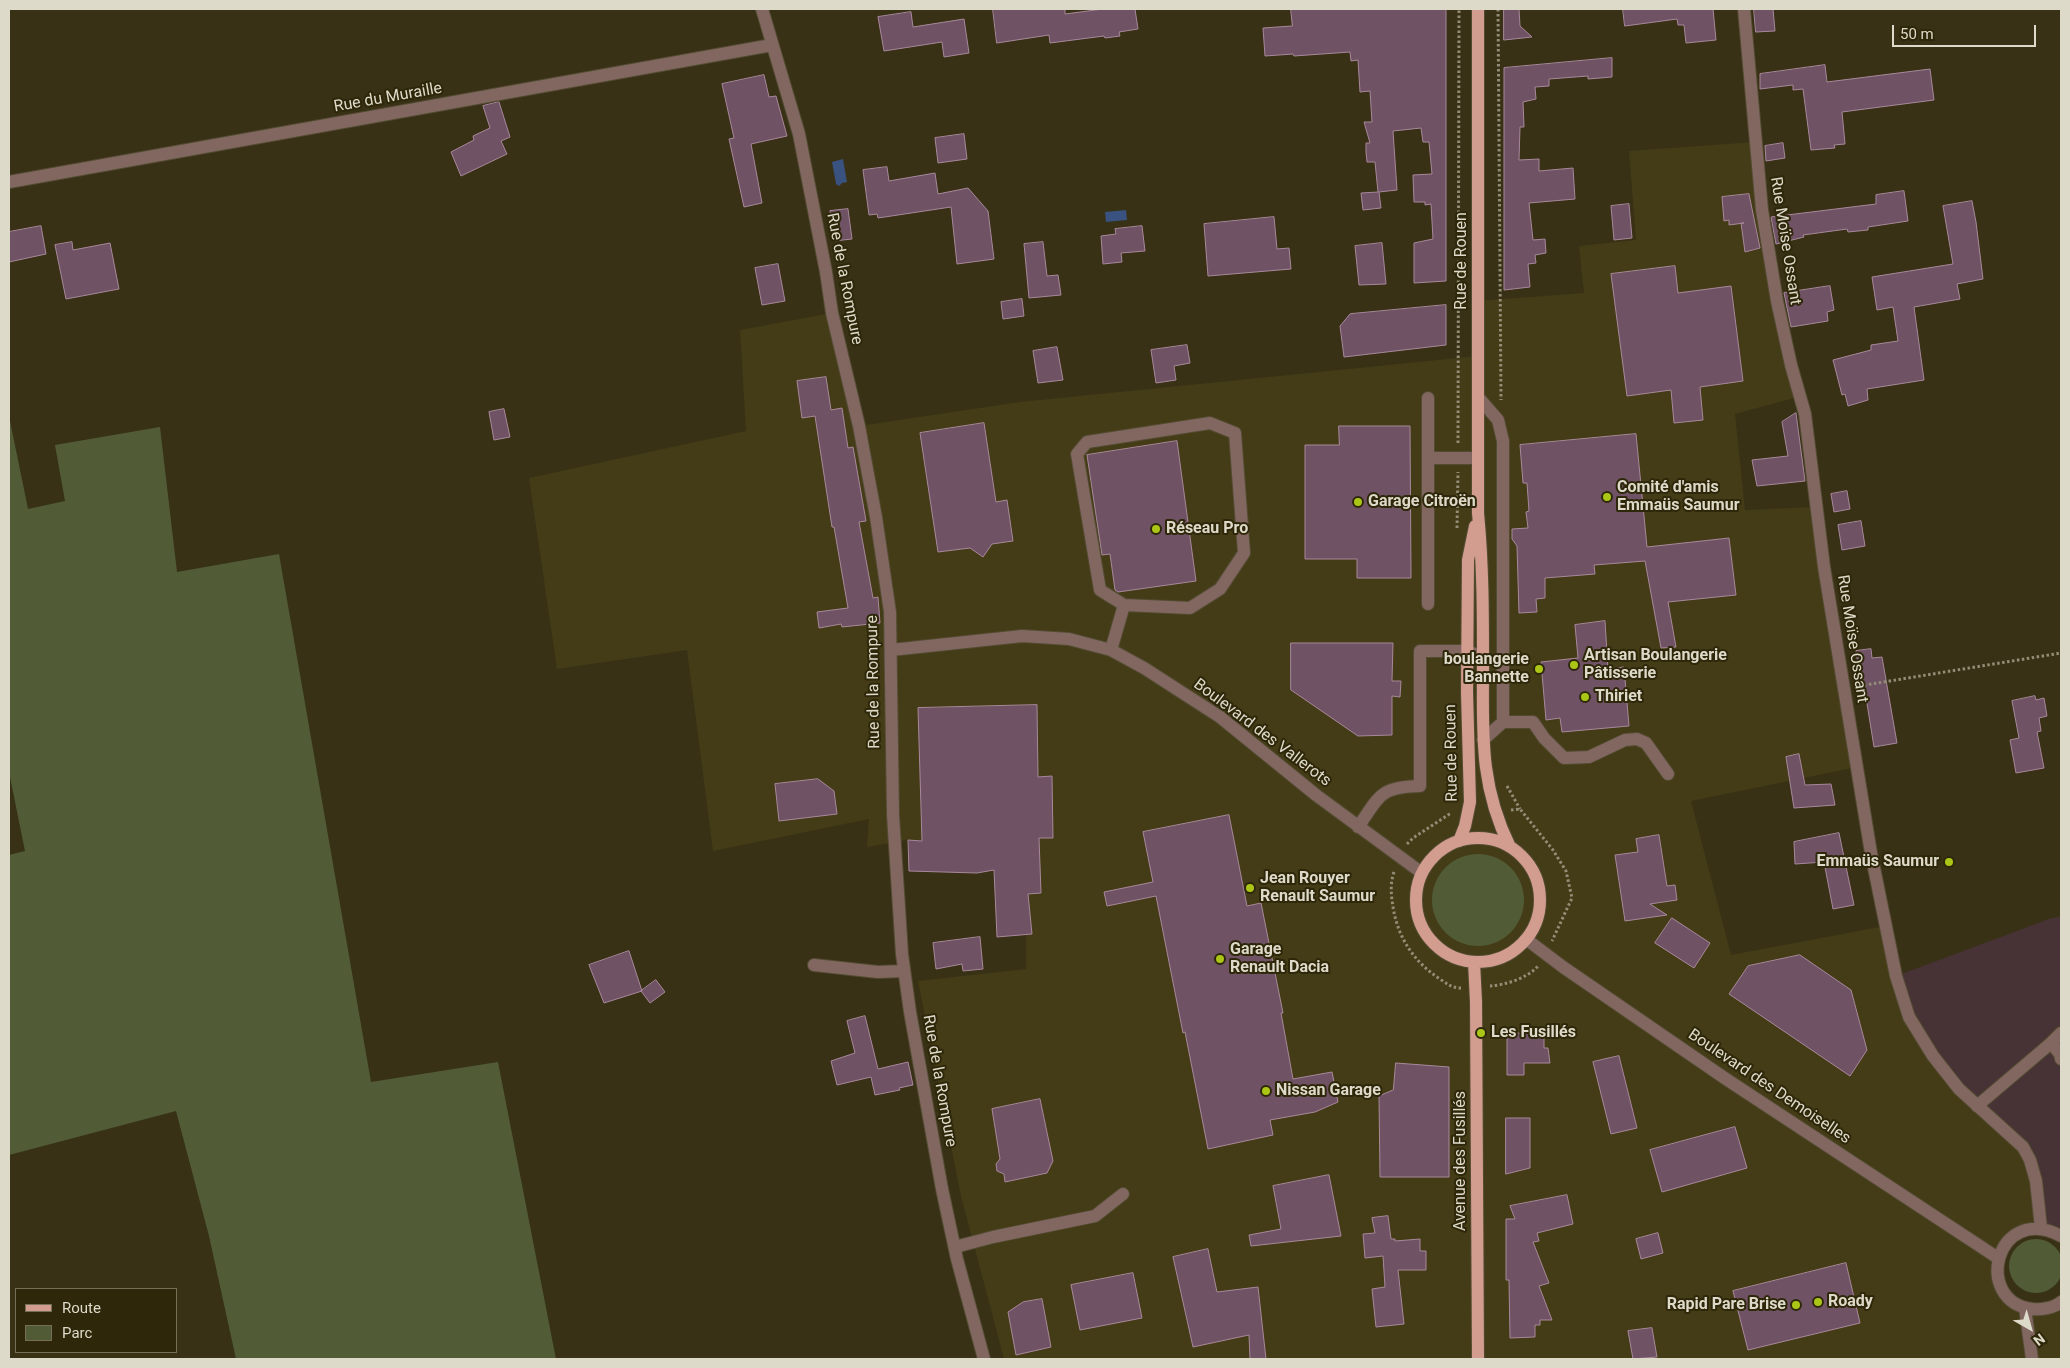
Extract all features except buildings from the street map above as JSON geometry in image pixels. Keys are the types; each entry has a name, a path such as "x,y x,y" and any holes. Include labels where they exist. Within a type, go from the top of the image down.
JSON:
{"main road":[{"name":"Rue de Rouen","path":"1478,9 1478,514 1483,560 1483,740 1486,770 1494,810 1510,847"},
{"name":"Rue de Rouen","path":"1458,841 1465,826 1469,810 1468,560 1478,514"},
{"path":"1476,838 1494,840 1510,847 1521,855 1530,866 1538,884 1540,903 1536,922 1526,940 1511,952 1493,960 1474,962 1457,959 1442,951 1429,939 1420,924 1416,907 1416,890 1422,874 1431,860 1443,848 1458,841 1476,838"},
{"name":"Avenue des Fusillés","path":"1474,962 1478,1359"}],"street":[{"name":"Rue de la Rompure","path":"762,9 799,134 826,272 832,313 859,426 883,561 890,612 893,815 904,971 924,1095 955,1247 984,1359"},
{"name":"Rue Moïse Ossant","path":"1744,9 1762,210 1777,300 1791,365 1805,414 1824,567 1871,853 1896,976 1909,1017 1920,1036 1959,1089 2022,1147 2030,1160 2036,1181 2041,1228"},
{"name":"Rue du Muraille","path":"9,182 772,45"},
{"path":"1478,397 1498,420 1502,440 1503,722"},
{"path":"1428,398 1428,604"},
{"path":"1210,423 1235,433 1244,553 1220,589 1190,608 1124,605 1100,590 1077,454 1088,442 1210,423"},
{"path":"1428,458 1478,458"},
{"path":"1111,650 1124,605"},
{"name":"Boulevard des Vallerots","path":"891,650 1022,636 1069,640 1111,650 1144,668 1220,717 1358,827 1422,874"},
{"path":"1358,827 1384,792 1398,786 1420,786 1420,651 1468,651 1483,657"},
{"path":"1483,740 1503,722 1534,722 1544,738 1564,758 1589,757 1625,740 1637,739 1646,743 1668,774"},
{"name":"Boulevard des Demoiselles","path":"1526,940 1726,1079 1998,1258"},
{"path":"814,965 878,972 904,971"},
{"path":"1978,1106 2061,1033"},
{"path":"2051,1043 2060,1054 2061,1059"},
{"path":"955,1247 992,1237 1095,1216 1123,1194"},
{"path":"2061,1236 2041,1228 2020,1232 2005,1244 1998,1258 1997,1276 2004,1293 2014,1303 2025,1308 2040,1310 2058,1305 2061,1302"},
{"path":"2025,1308 2032,1359"}],"path":[{"path":"1457,536 1459,9"},
{"path":"1844,689 2061,653"},
{"path":"1469,810 1454,810 1445,818 1413,838 1399,858 1392,875 1391,894 1396,923 1407,948 1426,970 1454,988 1497,986 1532,972 1546,955 1572,898 1566,871 1553,850 1520,809 1494,810"}],"shaded area":[{"path":"1755,142 1762,210 1801,396 1735,414 1745,510 1816,507 1857,767 1691,801 1731,955 1885,926 1896,976 1937,1062 2023,1147 2041,1228 2005,1244 1997,1276 2025,1308 2061,1302 2061,1359 1004,1359 961,1196 918,981 1026,969 1027,841 907,840 867,847 869,819 713,851 687,650 557,669 529,478 746,431 740,330 832,313 859,426 1020,402 1478,356 1478,301 1584,293 1579,246 1636,240 1629,151"},
{"path":"2061,916 2061,1236 2050,1231 1937,1062 1896,976"}],"green space":[{"path":"9,416 28,509 65,501 55,445 160,427 177,572 279,554 371,1082 498,1062 556,1359 236,1359 209,1236 176,1111 9,1155 9,855 25,851 9,772"},
{"path":"1478,854 1496,857 1511,867 1521,882 1524,900 1521,918 1511,933 1496,943 1478,946 1460,943 1445,933 1435,918 1432,900 1435,882 1445,867 1460,857"},
{"path":"2036,1239 2046,1241 2055,1247 2061,1256 2063,1266 2061,1276 2055,1285 2046,1291 2036,1293 2026,1291 2017,1285 2011,1276 2009,1266 2011,1256 2017,1247 2026,1241"}],"water":[{"path":"843,159 847,182 839,186 836,184 832,162"},
{"path":"1126,210 1127,220 1106,222 1105,212"}],"place":[{"name":"Comité d'amis Emmaüs Saumur","path":"1607,497"},
{"name":"Garage Citroën","path":"1358,502"},
{"name":"Réseau Pro","path":"1156,529"},
{"name":"Artisan Boulangerie Pâtisserie","path":"1574,665"},
{"name":"boulangerie Bannette","path":"1539,669"},
{"name":"Thiriet","path":"1585,697"},
{"name":"Emmaüs Saumur","path":"1949,862"},
{"name":"Jean Rouyer Renault Saumur","path":"1250,888"},
{"name":"Garage Renault Dacia","path":"1220,959"},
{"name":"Les Fusillés","path":"1481,1033"},
{"name":"Nissan Garage","path":"1266,1091"},
{"name":"Roady","path":"1818,1302"},
{"name":"Rapid Pare Brise","path":"1796,1305"}]}
